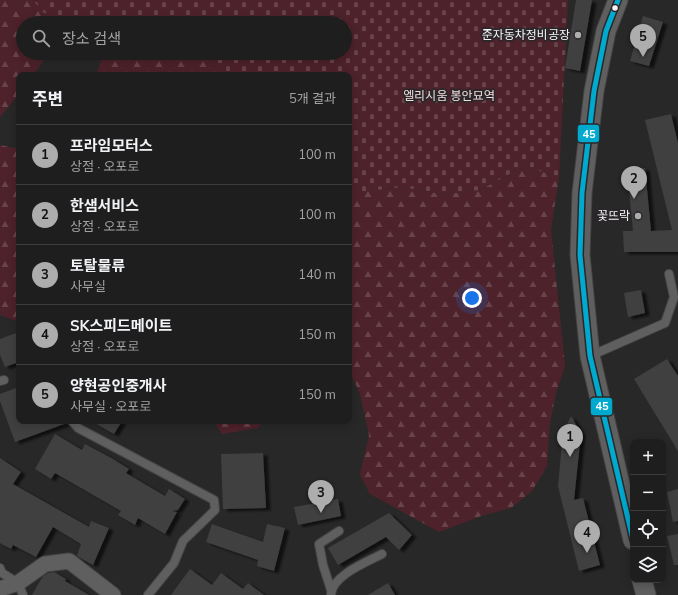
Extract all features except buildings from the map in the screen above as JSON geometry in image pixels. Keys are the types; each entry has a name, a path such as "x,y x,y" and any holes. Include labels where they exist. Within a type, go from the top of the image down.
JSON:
{"street":[{"path":"618,0 606,32 594,91 582,193 580,255 590,356 630,527"},
{"path":"0,589 21,589 45,564 68,561 112,595"},
{"path":"643,583 646,595"}],"lane":[{"path":"590,356 665,323 674,297 669,274"},
{"path":"75,424 78,428 214,500 215,510 183,541 174,563 148,595"},
{"path":"331,593 318,544 339,531"},
{"path":"331,593 344,575 382,554"},
{"path":"0,568 2,573 21,589"}],"green space":[{"path":"0,0 33,0 43,12 52,16 16,16 16,60 44,60 36,72 16,72 16,98 0,117"},
{"name":"엘리시움 봉안묘역","path":"33,0 568,0 559,177 524,166 480,190 443,194 402,187 359,192 352,196 352,72 227,72 214,60 352,60 352,16 49,16 43,12"},
{"path":"101,60 214,60 227,71 227,72 97,72"},
{"path":"0,145 16,148 16,321 0,315"},
{"path":"524,166 559,177 551,230 565,366 556,393 550,423 547,466 532,491 511,508 481,516 439,532 370,494 360,475 369,435 360,394 352,376 352,196 359,192 402,187 443,194 480,190"},
{"path":"216,424 261,424 258,428 222,434"}],"transit line":[{"name":"45","path":"618,0 606,31 594,91 582,193 580,255 590,356 630,527"}],"place":[{"name":"준자동차정비공장","path":"578,35"},
{"name":"양현공인중개사","path":"643,57"},
{"name":"한샘서비스","path":"634,199"},
{"name":"꽃뜨락","path":"638,216"},
{"name":"프라임모터스","path":"570,457"},
{"name":"토탈물류","path":"321,513"},
{"name":"SK스피드메이트","path":"587,553"}]}
